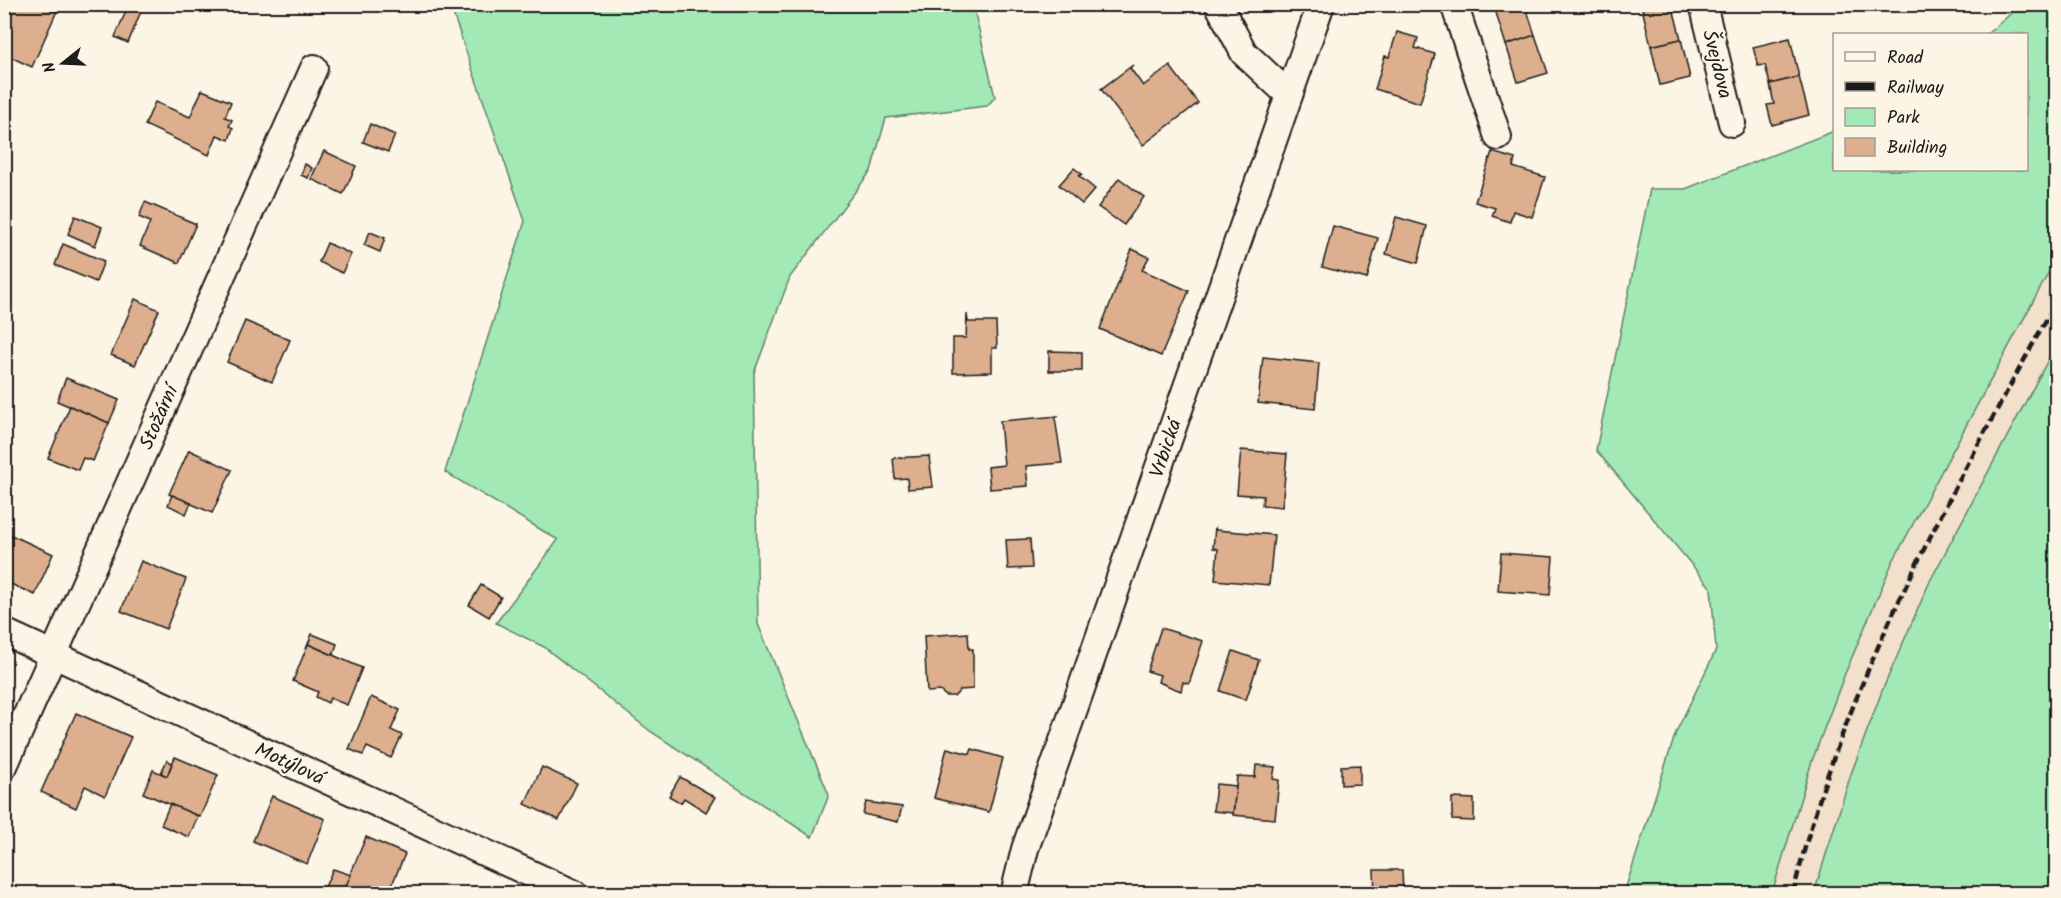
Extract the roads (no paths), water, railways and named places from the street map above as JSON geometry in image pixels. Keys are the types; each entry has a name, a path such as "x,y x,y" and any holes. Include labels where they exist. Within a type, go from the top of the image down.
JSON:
{"street":[{"path":"1218,4 1244,53 1288,94"},
{"name":"Vrbická","path":"1014,894 1025,849 1321,4"},
{"path":"1454,4 1498,137"},
{"name":"Švejdova","path":"1703,4 1732,123"},
{"name":"Stožární","path":"4,766 314,68"},
{"name":"Motýlová","path":"4,632 575,894"}],"railway":[{"path":"1793,894 1814,815 1871,663 1941,516 2056,302"}]}
